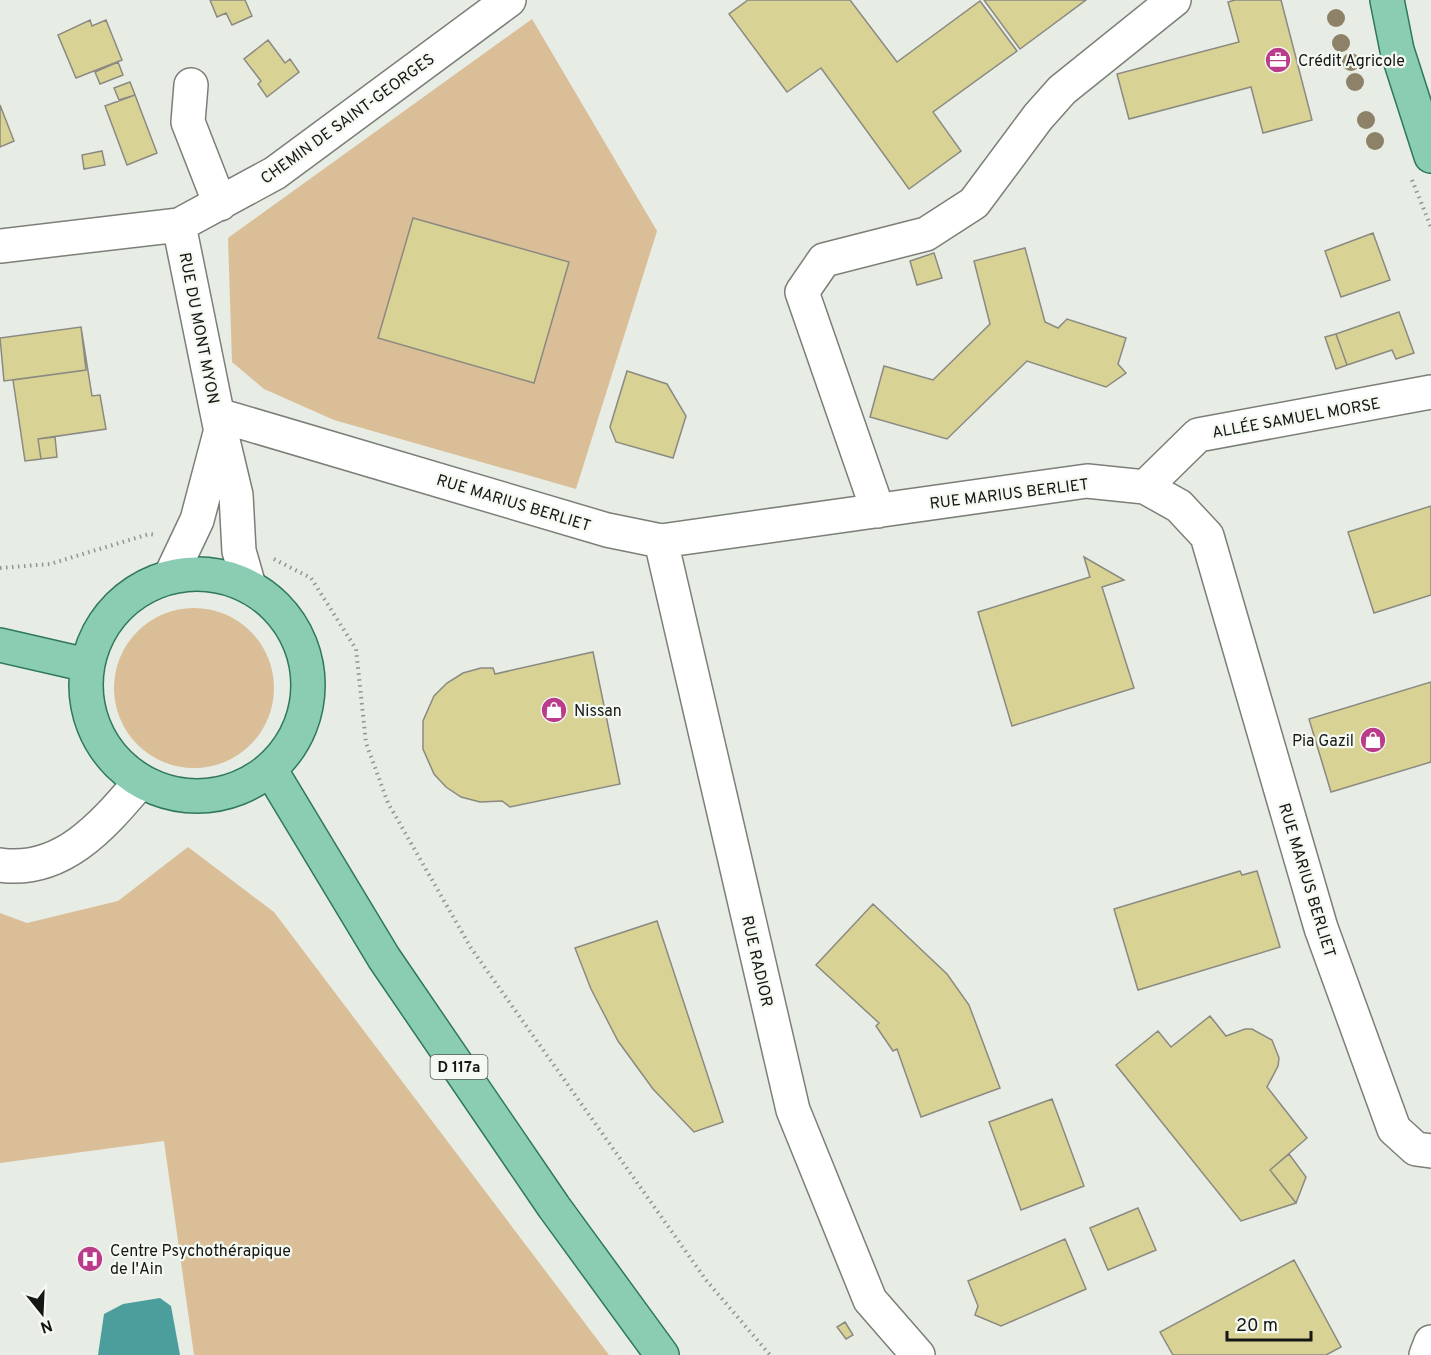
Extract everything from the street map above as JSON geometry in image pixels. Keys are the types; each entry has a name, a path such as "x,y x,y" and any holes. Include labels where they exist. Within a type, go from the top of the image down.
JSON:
{"main road":[{"path":"1387,0 1400,60 1431,156"},
{"path":"197,574 224,577 249,586 278,608 298,638 308,672 307,708 294,742 270,769 241,788 207,797 172,794 140,782 114,760 95,732 86,699 87,665 97,635 115,609 140,589 170,577 197,574"},
{"path":"0,645 87,665"},
{"name":"D 117a","path":"270,769 384,958 554,1207 662,1355"}],"street":[{"name":"CHEMIN DE SAINT-GEORGES","path":"0,246 179,225 275,172 509,0"},
{"path":"878,510 802,292 824,260 926,234 974,203 1038,117 1062,90 1174,0"},
{"path":"191,85 188,122 220,204"},
{"name":"RUE DU MONT MYON","path":"179,225 219,423 237,495 238,540 249,586"},
{"name":"ALLÉE SAMUEL MORSE","path":"1145,487 1198,435 1431,392"},
{"name":"RUE MARIUS BERLIET","path":"219,423 607,531 661,541 1087,481 1145,487 1179,506 1207,536 1321,928 1394,1129 1416,1149 1431,1151"},
{"name":"RUE DU MONT MYON","path":"170,577 197,520 219,423"},
{"name":"RUE RADIOR","path":"661,541 793,1110 870,1300 918,1355"},
{"path":"0,865 11,866 38,862 68,852 97,831 140,782"},
{"path":"1426,1355 1431,1342"}],"path":[{"path":"0,568 50,564 149,534 188,538"},
{"path":"238,540 311,578 356,649 366,743 388,804 471,948 706,1280 770,1355"}],"shaded area":[{"path":"532,19 657,231 576,489 334,420 264,389 232,362 228,238"},
{"path":"194,608 225,614 250,632 268,657 274,688 268,719 250,744 225,762 194,768 163,762 138,744 120,719 114,688 120,657 138,632 163,614"},
{"path":"188,847 274,912 609,1355 194,1355 164,1141 0,1163 0,913 27,923 118,901"}],"water":[{"path":"160,1298 171,1306 180,1355 98,1355 104,1314 123,1304"}],"building":[{"path":"210,0 245,0 252,16 232,25 226,13 217,17"},
{"path":"748,0 850,0 897,62 980,1 1017,51 933,112 961,151 909,189 821,68 787,92 729,14"},
{"path":"984,0 1086,0 1020,49"},
{"path":"1281,0 1312,120 1263,133 1251,87 1129,119 1117,74 1239,42 1228,2"},
{"path":"90,20 92,26 106,20 122,60 76,78 58,35"},
{"path":"268,40 285,63 290,59 299,72 267,97 258,84 261,81 244,59"},
{"path":"118,62 123,75 100,84 95,72"},
{"path":"130,82 135,95 119,100 114,88"},
{"path":"135,95 157,153 127,165 105,106"},
{"path":"0,105 14,141 0,147"},
{"path":"102,151 105,165 84,169 82,155"},
{"path":"413,218 569,262 534,383 378,338"},
{"path":"1373,233 1390,280 1341,297 1325,251"},
{"path":"1025,248 1045,322 1058,328 1067,319 1126,338 1118,364 1126,373 1106,387 1027,361 947,439 870,417 884,366 933,380 990,324 974,261"},
{"path":"934,253 942,278 917,285 910,261"},
{"path":"1399,312 1414,353 1396,359 1392,350 1347,365 1336,334"},
{"path":"81,327 86,370 4,381 0,338"},
{"path":"81,327 92,396 100,395 106,429 38,439 41,459 25,461 13,380 86,370"},
{"path":"1336,334 1347,365 1336,369 1325,337"},
{"path":"627,371 667,384 686,416 673,458 616,442 610,427"},
{"path":"55,437 57,457 41,459 38,439"},
{"path":"1431,506 1431,595 1374,613 1348,532"},
{"path":"1084,557 1124,580 1102,587 1134,688 1012,726 978,612 1090,577"},
{"path":"593,652 620,784 510,807 502,801 480,802 461,797 446,787 434,774 423,749 423,721 434,696 447,683 463,673 481,668 493,668 495,674"},
{"name":"Pia Gazil","path":"1431,682 1431,762 1331,792 1309,719"},
{"path":"1240,871 1242,875 1257,871 1280,947 1138,990 1114,909"},
{"path":"873,904 947,974 969,1005 1000,1088 921,1117 897,1049 893,1051 876,1026 879,1023 816,965"},
{"path":"657,921 723,1122 694,1132 653,1089 618,1041 591,989 575,948"},
{"path":"1210,1016 1226,1036 1245,1029 1252,1029 1272,1040 1279,1058 1278,1066 1267,1087 1307,1138 1270,1170 1296,1203 1241,1221 1116,1065 1158,1031 1171,1047"},
{"path":"1052,1099 1084,1186 1021,1210 989,1122"},
{"path":"1289,1154 1306,1177 1296,1203 1270,1170"},
{"path":"1138,1208 1156,1250 1108,1270 1090,1228"},
{"path":"1065,1239 1086,1289 1001,1326 975,1315 978,1306 968,1281"},
{"path":"1294,1260 1341,1347 1326,1355 1173,1355 1160,1332"},
{"path":"845,1322 853,1335 846,1339 837,1327"}],"place":[{"name":"Crédit Agricole","path":"1278,60"},
{"name":"Nissan","path":"554,710"},
{"name":"Pia Gazil","path":"1373,740"},
{"name":"Centre Psychothérapique de l'Ain","path":"90,1259"}]}
